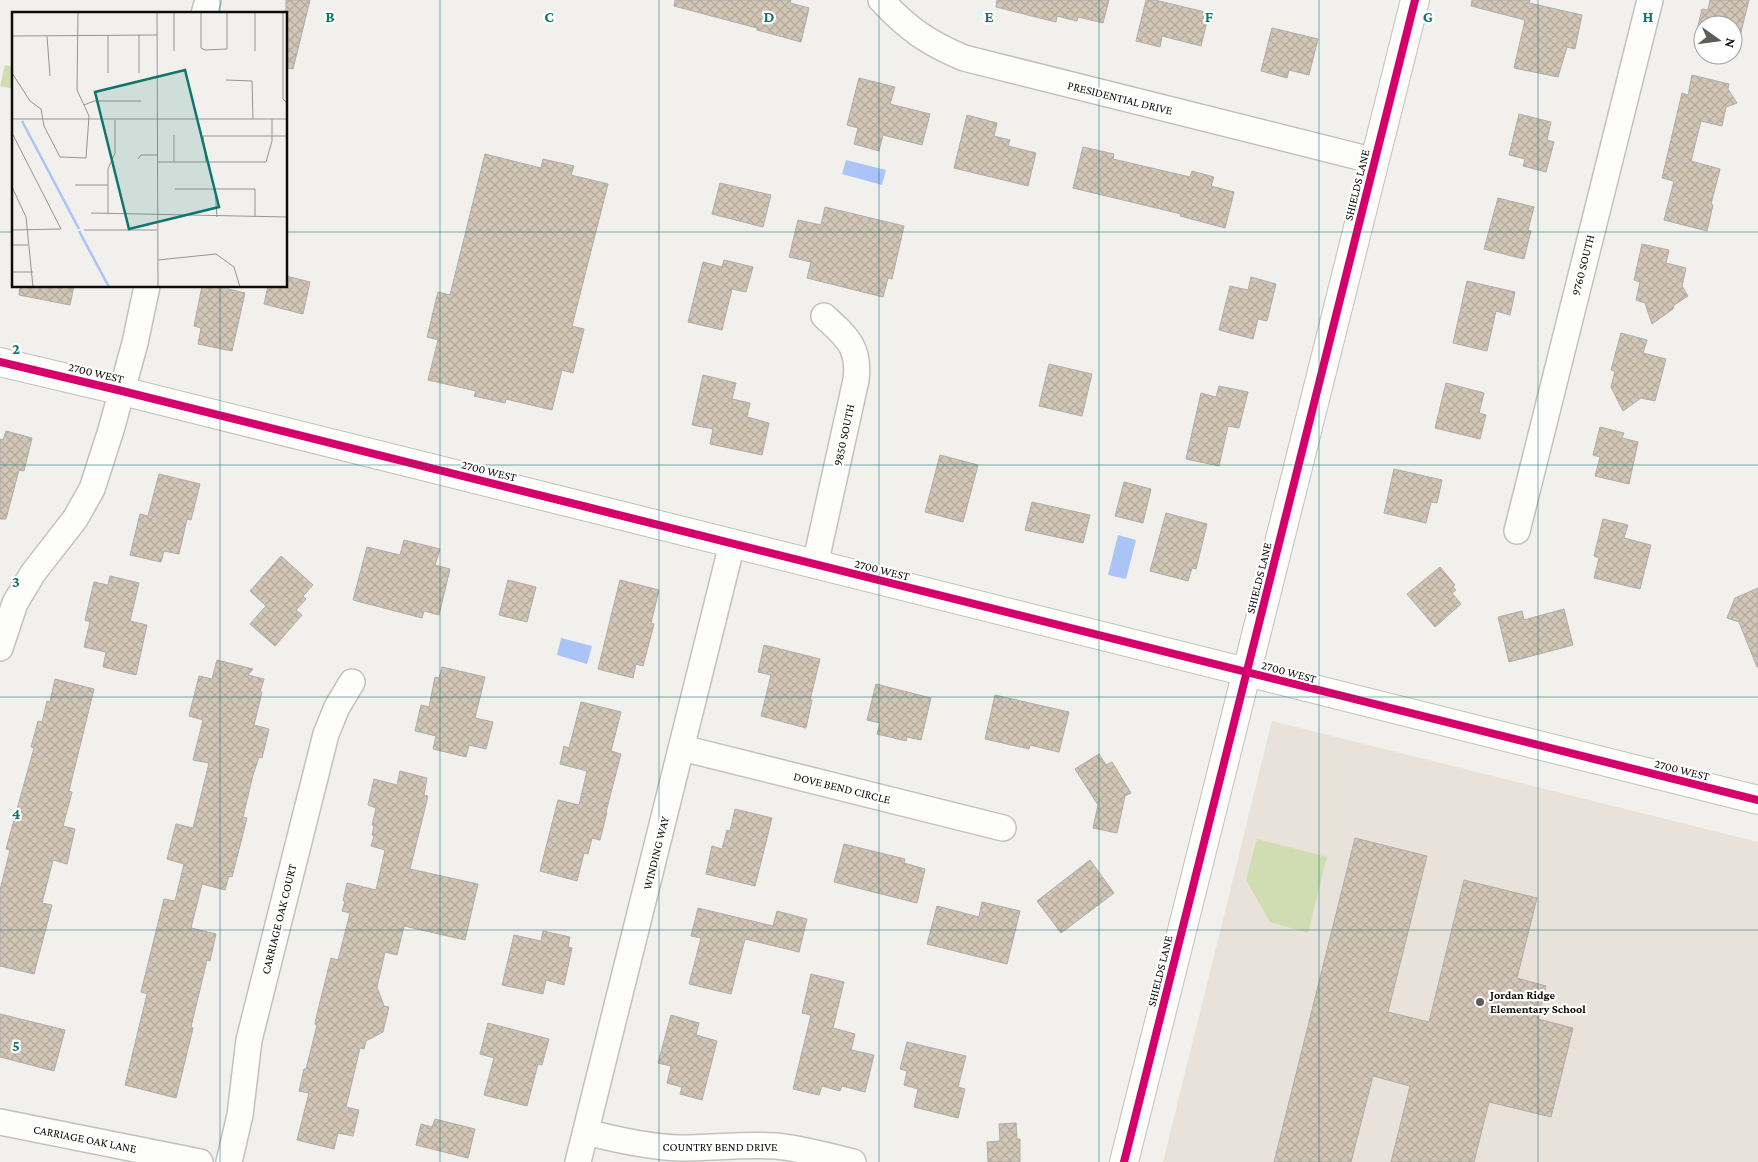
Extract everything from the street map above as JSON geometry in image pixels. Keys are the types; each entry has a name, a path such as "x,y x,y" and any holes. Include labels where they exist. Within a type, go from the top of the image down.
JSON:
{"main road":[{"name":"SHIELDS LANE","path":"1124,1162 1416,0"},
{"name":"2700 WEST","path":"0,362 1758,800"}],"street":[{"name":"PRESIDENTIAL DRIVE","path":"881,0 919,36 964,58 1375,161"},
{"name":"9760 SOUTH","path":"1517,531 1650,0"},
{"path":"0,648 15,603 33,573 75,519 92,489 103,460 122,391 135,343 147,288"},
{"name":"9850 SOUTH","path":"815,565 858,366 852,344 824,316"},
{"name":"WINDING WAY","path":"578,1162 732,544"},
{"name":"CARRIAGE OAK COURT","path":"229,1162 240,1115 249,1040 324,743 337,706 352,682"},
{"name":"DOVE BEND CIRCLE","path":"682,748 1003,828"},
{"name":"CARRIAGE OAK LANE","path":"0,1122 200,1162"},
{"name":"COUNTRY BEND DRIVE","path":"586,1132 654,1146 680,1148 748,1145 776,1146 853,1162"}],"shaded area":[{"name":"Jordan Ridge Elementary School","path":"1272,721 1758,842 1758,1162 1163,1162"}],"green space":[{"path":"5,65 12,67 12,89 0,86"},
{"path":"1257,839 1327,857 1308,933 1270,922 1246,880"}],"water":[{"path":"846,160 886,170 882,185 842,174"},
{"path":"1118,535 1136,540 1126,579 1108,575"},
{"path":"561,638 592,646 587,664 557,655"}],"building":[{"path":"286,0 310,0 293,69 288,68 288,12 286,12"},
{"path":"675,0 791,0 790,3 809,8 801,42 674,6"},
{"path":"997,0 1109,0 1103,23 1078,17 1077,21 1057,16 1056,22 996,7"},
{"path":"1146,0 1155,0 1209,13 1201,46 1162,36 1160,47 1136,41"},
{"path":"1472,0 1530,0 1529,3 1582,15 1575,49 1567,47 1558,77 1514,68 1525,20 1471,6"},
{"path":"1710,0 1749,0 1743,24 1743,15 1701,15 1702,9 1708,10"},
{"path":"1272,28 1318,39 1309,75 1289,70 1287,78 1261,71"},
{"path":"1692,75 1729,84 1728,89 1737,103 1726,107 1722,126 1701,121 1691,161 1720,169 1711,204 1713,205 1707,231 1664,220 1674,181 1662,178 1682,93 1688,95"},
{"path":"859,78 895,87 890,104 930,114 922,145 883,135 879,151 854,144 858,128 847,125"},
{"path":"1519,114 1551,122 1547,140 1554,142 1546,172 1523,166 1525,159 1509,155"},
{"path":"967,115 997,123 994,136 1010,140 1008,146 1036,153 1028,186 954,168"},
{"path":"1083,147 1114,154 1113,159 1190,177 1192,171 1214,177 1211,186 1234,192 1225,228 1180,216 1181,214 1073,188"},
{"path":"485,154 541,168 543,159 574,166 571,175 608,184 572,326 584,329 573,373 562,370 552,410 506,399 505,403 474,396 476,391 428,380 438,340 427,337 438,292 450,295"},
{"path":"720,183 771,195 763,227 712,214"},
{"path":"1498,198 1534,207 1528,230 1531,231 1524,259 1484,249"},
{"path":"825,207 904,226 892,279 888,278 883,297 807,278 811,262 789,257 798,220 821,225"},
{"path":"1642,244 1669,250 1666,263 1686,268 1682,286 1688,296 1652,324 1645,303 1636,300 1640,282 1634,280"},
{"path":"724,260 753,267 746,292 732,289 722,330 688,322 703,262 722,267"},
{"path":"288,276 310,282 303,314 264,304 268,288 288,288"},
{"path":"1251,277 1276,284 1267,321 1258,319 1253,339 1219,330 1230,286 1248,290"},
{"path":"1467,281 1515,292 1510,315 1496,311 1487,351 1453,343"},
{"path":"20,288 74,288 70,305 19,295"},
{"path":"202,288 228,288 245,293 232,351 198,344 201,328 194,326"},
{"path":"1621,333 1647,340 1643,353 1666,359 1655,401 1641,398 1623,411 1611,387 1615,371 1611,370"},
{"path":"1049,364 1092,374 1082,416 1039,406"},
{"path":"703,375 736,383 732,399 750,403 747,417 769,423 762,455 710,444 713,429 692,425"},
{"path":"1446,383 1484,393 1479,413 1486,415 1480,439 1435,428"},
{"path":"1219,386 1248,392 1239,428 1228,426 1219,466 1186,459 1201,393 1216,397"},
{"path":"1600,427 1624,433 1622,438 1638,442 1629,484 1595,476 1600,457 1593,455"},
{"path":"6,431 32,438 24,471 19,470 6,519 0,519 0,439 3,440"},
{"path":"940,455 978,465 963,522 925,512"},
{"path":"1394,469 1442,480 1437,503 1431,502 1426,523 1384,513"},
{"path":"159,474 200,484 191,520 187,519 179,554 164,551 161,562 130,555 140,514 148,516"},
{"path":"1124,482 1151,489 1143,523 1115,516"},
{"path":"1032,502 1090,515 1083,543 1025,530"},
{"path":"1166,513 1207,524 1196,569 1192,568 1188,581 1150,571"},
{"path":"1603,519 1628,525 1624,538 1651,545 1640,589 1594,578 1599,558 1594,556"},
{"path":"404,540 440,549 435,565 450,569 439,615 424,611 422,618 353,600 367,547 400,555"},
{"path":"281,556 313,585 303,596 306,599 296,610 302,615 275,646 250,624 266,606 250,591"},
{"path":"1440,567 1455,585 1453,587 1456,590 1452,593 1461,604 1435,627 1407,594"},
{"path":"110,576 139,583 130,621 147,625 136,675 103,667 106,652 84,647 90,622 85,620 94,582 108,585"},
{"path":"508,580 536,587 527,622 499,615"},
{"path":"620,580 659,590 651,623 654,624 643,666 636,664 633,678 598,669"},
{"path":"1758,588 1757,667 1739,622 1727,618 1735,598"},
{"path":"1564,609 1573,645 1509,662 1498,617 1522,611 1524,620"},
{"path":"764,645 820,659 810,700 812,700 806,728 761,716 771,675 758,672"},
{"path":"217,660 253,669 248,675 264,679 254,725 269,729 262,758 259,757 253,775 243,817 247,818 232,877 229,876 225,890 202,884 191,928 216,934 210,961 207,960 176,1098 125,1085 147,994 141,992 164,899 175,901 184,864 167,859 176,824 193,828 209,763 193,760 203,720 189,716 199,676 212,679"},
{"path":"442,667 485,677 475,718 493,722 486,749 469,745 466,757 433,749 436,736 415,731 421,705 429,707 435,677 439,678"},
{"path":"55,679 94,689 69,791 72,792 63,826 75,829 67,864 53,860 42,903 52,905 34,974 0,966 0,890 10,850 6,849 34,748 31,747 38,721 42,722 47,701 50,702"},
{"path":"876,684 931,698 921,740 907,737 906,741 877,734 880,723 867,720"},
{"path":"995,695 1069,712 1059,752 1030,745 1029,749 985,739"},
{"path":"581,702 621,712 611,751 621,754 600,840 592,838 588,854 584,853 577,881 540,871 558,800 579,805 587,771 560,764 564,746 569,748"},
{"path":"1099,754 1106,765 1112,762 1131,793 1125,796 1117,833 1093,828 1098,805 1075,769"},
{"path":"400,771 427,778 424,795 428,796 410,869 478,884 465,940 404,926 397,955 385,952 377,987 384,1006 389,1007 383,1032 366,1041 364,1049 360,1048 346,1107 359,1110 353,1136 338,1133 334,1149 297,1140 309,1093 299,1091 317,1025 315,1024 317,1014 331,958 338,960 350,913 342,911 347,883 376,890 385,850 371,846 374,836 372,835 374,826 372,825 376,808 368,805 374,779 397,785"},
{"path":"735,809 772,818 755,886 706,874 712,846 722,849 727,830 730,831"},
{"path":"1355,838 1427,856 1388,1012 1429,1022 1464,880 1537,898 1517,978 1546,986 1538,1019 1573,1028 1551,1117 1489,1102 1474,1162 1391,1162 1410,1086 1373,1076 1351,1162 1274,1162"},
{"path":"844,844 905,859 904,863 925,869 917,903 834,882"},
{"path":"1090,860 1114,893 1061,933 1037,901"},
{"path":"982,902 1020,911 1007,964 927,944 937,906 979,917"},
{"path":"698,908 773,926 777,911 807,919 799,952 745,939 731,994 689,984 701,938 691,936"},
{"path":"543,931 570,937 568,947 572,948 564,985 546,980 543,994 502,985 514,935 541,941"},
{"path":"811,974 844,982 833,1028 855,1034 851,1050 874,1055 865,1092 842,1086 840,1091 822,1086 819,1095 793,1089 811,1015 802,1013"},
{"path":"0,1014 65,1030 54,1071 0,1057"},
{"path":"671,1015 699,1023 696,1035 717,1041 702,1100 680,1094 682,1087 667,1083 671,1066 658,1063"},
{"path":"488,1023 549,1039 542,1065 538,1064 527,1106 484,1095 494,1058 480,1054"},
{"path":"907,1042 966,1056 958,1087 965,1089 958,1118 914,1107 918,1089 904,1085 907,1071 900,1069"},
{"path":"435,1119 475,1129 468,1158 416,1145 421,1124 432,1127"},
{"path":"1016,1123 1017,1139 1020,1139 1020,1162 988,1162 987,1142 1000,1141 999,1124"}],"cycle path":[{"path":"1124,1162 1415,0"},
{"path":"0,362 1758,800"}],"place":[{"name":"Jordan Ridge Elementary School","path":"1480,1002"}]}
